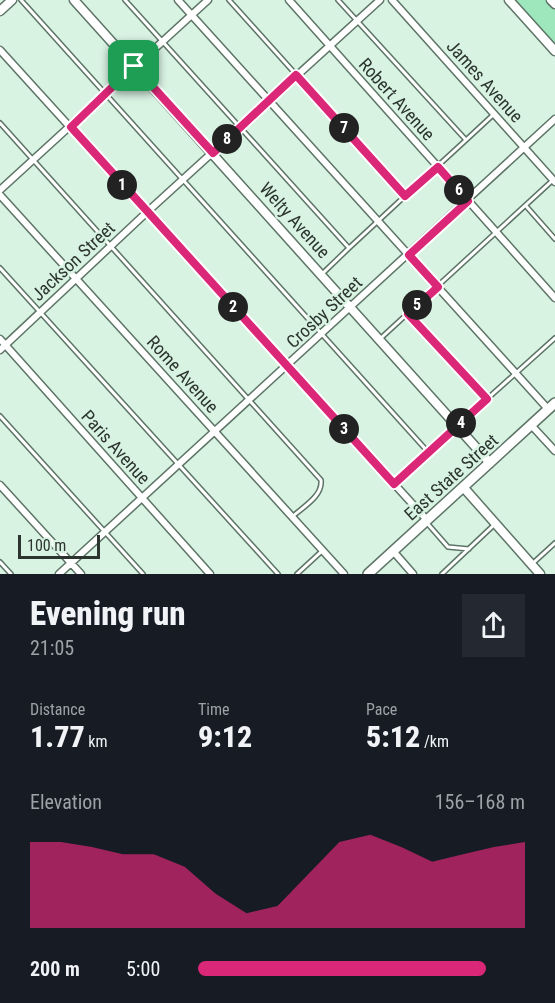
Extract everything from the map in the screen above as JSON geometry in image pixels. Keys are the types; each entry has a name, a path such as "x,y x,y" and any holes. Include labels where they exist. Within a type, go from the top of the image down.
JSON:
{"main road":[{"name":"East State Street","path":"368,574 552,406"}],"street":[{"path":"0,11 12,0"},
{"name":"Welty Avenue","path":"74,0 490,463"},
{"path":"178,0 517,374 552,406"},
{"path":"0,190 208,0"},
{"name":"Robert Avenue","path":"289,0 555,298"},
{"name":"Jackson Street","path":"0,350 146,213 380,0"},
{"name":"James Avenue","path":"392,0 554,180"},
{"path":"509,0 555,51"},
{"path":"551,0 555,4"},
{"path":"0,50 426,521"},
{"name":"Crosby Street","path":"59,574 554,123"},
{"name":"Rome Avenue","path":"0,195 344,574"},
{"name":"Paris Avenue","path":"0,339 210,574"},
{"path":"532,426 555,451"},
{"path":"0,485 81,574"},
{"path":"464,488 540,574"},
{"path":"393,551 414,574"}],"lane":[{"path":"21,0 429,453"},
{"path":"125,0 349,248"},
{"path":"229,0 405,196"},
{"path":"338,0 466,140"},
{"path":"322,274 494,113"},
{"path":"0,123 321,480 319,493 292,517"},
{"path":"380,339 554,180"},
{"path":"526,206 555,239"},
{"path":"0,268 278,574"},
{"path":"408,314 487,399"},
{"path":"394,484 555,338"},
{"path":"0,416 143,574"},
{"path":"426,521 448,547 469,549"},
{"path":"441,574 495,524"},
{"path":"532,565 555,543"},
{"path":"297,574 322,550"},
{"path":"0,562 11,574"}],"green space":[{"path":"513,0 548,0 555,8 555,47"}],"route":[{"path":"134,66 213,153 296,75 405,196 438,167 468,201 409,255 438,287 408,314 487,399 394,484 146,213 71,127 134,66"}]}
